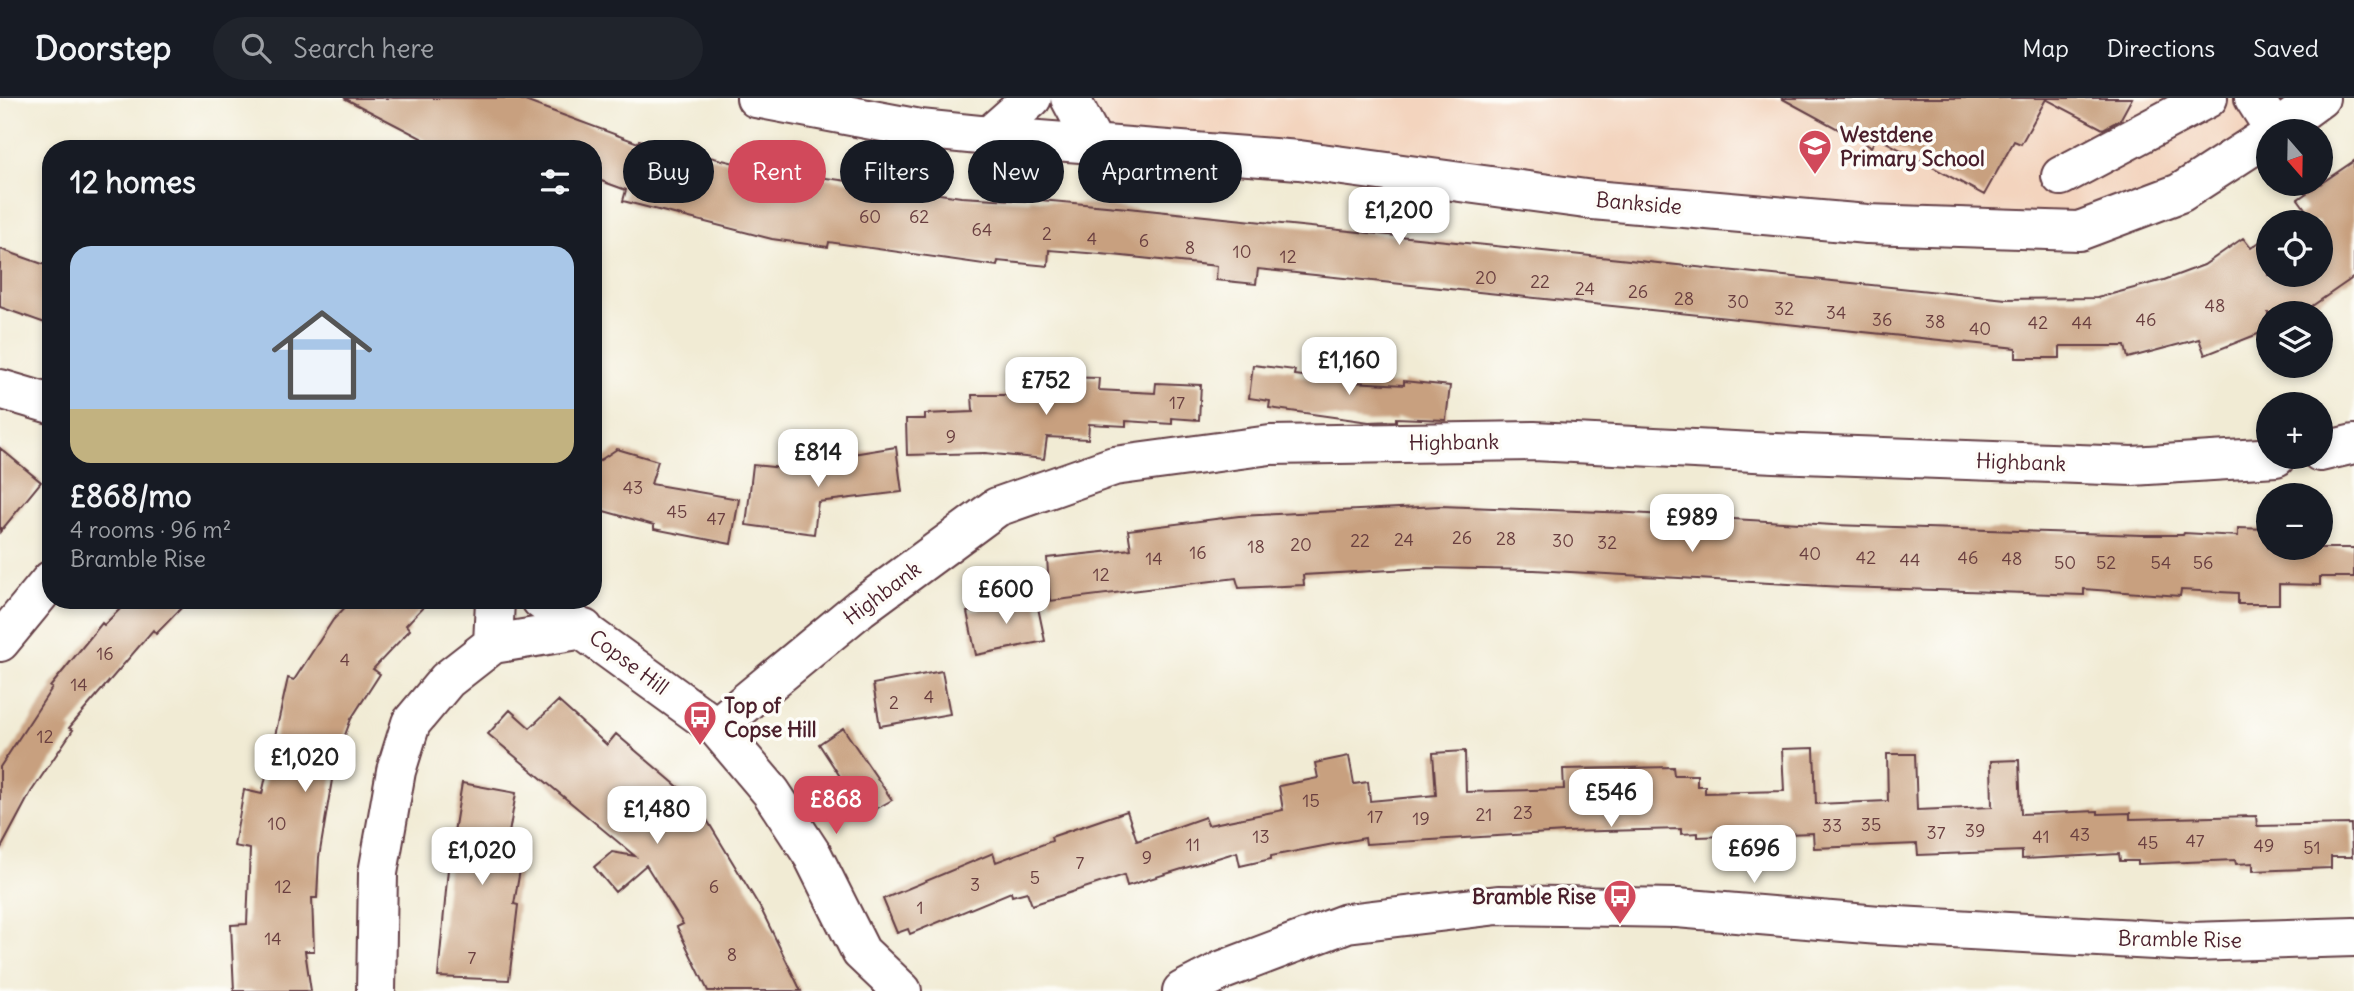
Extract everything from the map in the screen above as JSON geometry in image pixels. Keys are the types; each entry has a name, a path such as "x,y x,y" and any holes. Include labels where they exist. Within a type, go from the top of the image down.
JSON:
{"street":[{"name":"Bankside","path":"756,98 920,129 1078,142"},
{"path":"989,136 1032,98"},
{"path":"1070,98 1092,140"},
{"path":"2061,176 2208,98"},
{"path":"2254,98 2267,119"},
{"path":"2291,119 2320,98"},
{"name":"Bankside","path":"1242,155 1299,160 1593,200 1867,224 2079,231 2180,193 2256,144"},
{"path":"0,389 42,401"},
{"name":"Highbank","path":"716,727 860,608 997,507 1114,466 1270,445 1534,441 2132,466 2256,458"},
{"path":"2333,449 2354,444"},
{"path":"0,642 42,591"},
{"path":"493,644 495,609"},
{"name":"Copse Hill","path":"554,609 716,727"},
{"path":"376,991 378,873 396,771 411,723 447,680 493,644 584,629"},
{"path":"716,727 771,792 813,856 861,952 902,991"},
{"name":"Bramble Rise","path":"1182,991 1223,970 1347,923 1498,905 1677,908 1879,925 2191,942 2354,937"}],"shaded area":[{"name":"Westdene Primary School","path":"1070,98 2275,98 2296,117 2256,119 2256,138 2079,231 1242,156 1242,140 1092,140"}],"building":[{"path":"344,98 517,98 630,140 623,140 623,189 602,181 602,140 425,140"},
{"name":"Westdene Primary School","path":"1781,98 2132,98 2120,120 2103,129 2046,99 2021,144 2014,141 1984,195 1877,137 1871,147"},
{"path":"714,158 728,161 728,203 826,203 826,178 840,180 840,203 954,203 954,196 968,197 968,203 1064,202 2006,299 2097,298 2164,280 2204,265 2243,238 2251,248 2256,244 2256,287 2333,287 2333,210 2306,210 2298,199 2302,196 2333,196 2333,175 2354,161 2354,277 2319,301 2256,301 2256,335 2205,355 2199,339 2128,358 2125,346 2060,346 2060,358 2016,358 2016,348 1258,269 1256,284 1216,280 1217,266 1113,255 1049,250 1048,266 998,261 997,266 829,242 828,247 772,239 631,203 714,203"},
{"path":"0,249 42,264 42,322 0,307"},
{"path":"1253,365 1295,370 1294,375 1352,382 1404,385 1404,381 1450,386 1446,420 1396,418 1396,421 1369,422 1269,408 1270,401 1249,398"},
{"path":"1059,377 1099,378 1098,390 1155,393 1156,383 1201,385 1199,420 1172,418 1172,424 1126,421 1126,426 1089,424 1088,439 1047,437 1044,459 985,453 907,455 906,419 925,419 925,414 973,412 972,395 1011,395 1012,383 1058,388"},
{"path":"896,447 902,492 818,502 814,534 746,525 753,465 829,473 828,458"},
{"path":"0,448 41,482 0,532"},
{"path":"617,449 658,461 651,484 739,499 731,544 654,529 654,525 602,511 602,459"},
{"path":"1440,506 1631,513 1833,525 2142,535 2184,533 2238,536 2238,528 2256,529 2256,560 2333,560 2333,548 2354,548 2354,577 2320,577 2320,585 2279,584 2279,604 2238,604 2238,593 2181,590 2180,596 2084,589 2084,595 1844,587 1534,570 1427,568 1303,575 1304,585 1239,588 1236,578 1050,601 1047,558 1131,549 1128,530 1239,516"},
{"path":"1036,598 1045,641 976,655 967,612"},
{"path":"120,609 180,609 156,634 153,630 69,728 73,730 31,792 0,850 0,767 52,688 50,687 102,623 104,625"},
{"path":"343,609 421,609 406,625 410,630 373,669 380,674 351,719 335,762 319,857 317,898 312,898 314,951 305,951 311,991 234,991 231,925 247,924 250,849 234,846 244,790 262,794 288,678 294,680 333,620"},
{"path":"942,671 950,714 880,726 873,684"},
{"path":"558,701 607,745 616,734 696,802 761,909 801,991 708,991 677,927 683,924 646,865 615,892 594,867 612,852 635,856 488,734 510,710 530,728"},
{"path":"843,728 892,800 865,815 819,744"},
{"path":"1814,748 1816,804 1888,801 1887,754 1915,754 1917,810 1992,807 1991,761 2019,760 2021,814 2098,811 2098,814 2130,813 2130,819 2256,816 2257,826 2351,824 2352,857 2331,857 2331,868 2253,871 2253,863 2236,864 2235,860 2138,864 2138,861 2120,861 2119,854 2022,859 2022,851 1918,855 1917,844 1814,848 1813,833 1698,837 1698,833 1681,834 1681,829 1565,832 1366,844 1365,838 1271,856 1271,859 1240,866 1237,852 1127,886 1124,875 1032,905 1027,892 1012,896 1011,892 910,934 908,929 897,933 883,899 993,853 996,862 1052,841 1051,837 1127,811 1137,841 1205,817 1208,825 1283,810 1279,786 1318,778 1315,763 1349,756 1354,784 1368,782 1370,801 1436,795 1433,753 1465,751 1466,792 1564,789 1563,769 1673,767 1674,775 1697,775 1697,786 1705,786 1705,793 1784,791 1782,749"},
{"path":"462,783 516,793 509,833 526,836 514,904 518,905 509,980 438,977 448,869"}],"place":[{"name":"Westdene Primary School","path":"1815,176"},
{"name":"Top of Copse Hill","path":"700,747"},
{"name":"Bramble Rise","path":"1620,926"}]}
